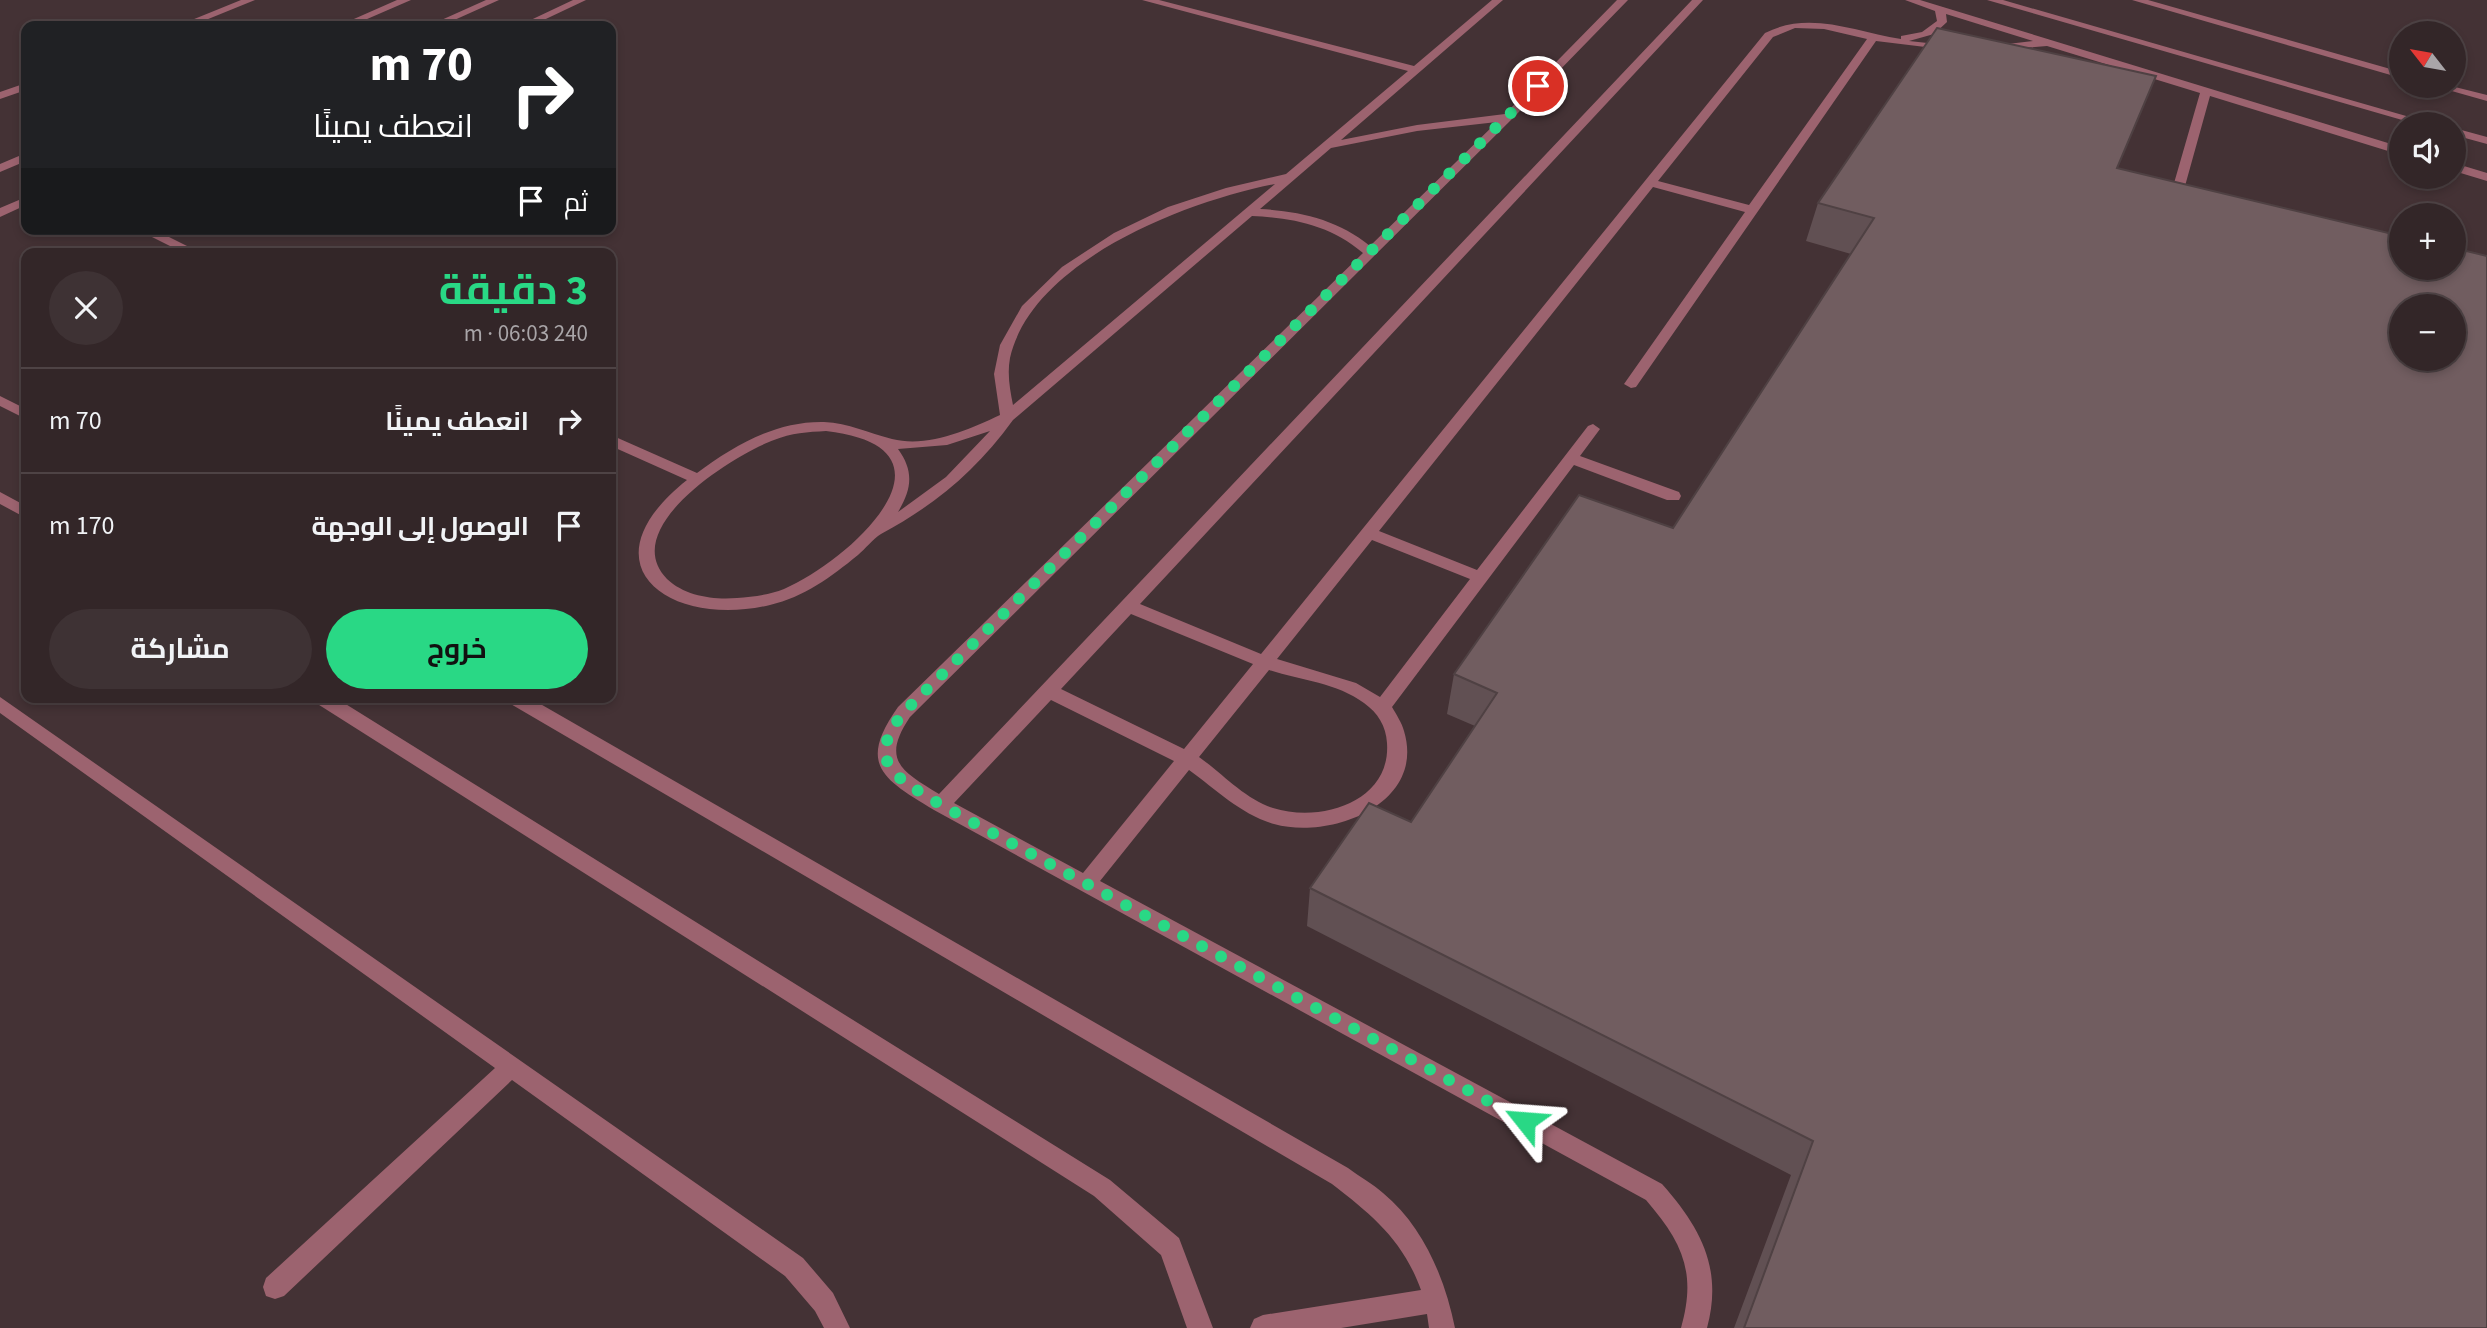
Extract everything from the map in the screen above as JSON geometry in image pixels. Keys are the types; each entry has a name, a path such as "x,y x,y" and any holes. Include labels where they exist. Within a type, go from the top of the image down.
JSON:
{"street":[{"path":"195,21 250,0"},
{"path":"355,21 406,0"},
{"path":"445,21 494,0"},
{"path":"534,21 581,0"},
{"path":"1147,0 1417,70"},
{"path":"883,443 904,446 948,442 969,436 1008,417 1498,0"},
{"path":"1623,0 1508,117 904,712 890,730 884,749 889,768 905,783 941,805 1654,1192 1679,1219 1695,1252 1702,1288 1694,1328"},
{"path":"941,805 1698,0"},
{"path":"1910,0 2389,147"},
{"path":"1992,0 2389,113"},
{"path":"2137,0 2389,72"},
{"path":"1873,37 1905,38 1930,32 1942,22 1940,9"},
{"path":"1086,884 1769,35 1776,31 1811,25 1873,37 1964,49"},
{"path":"1631,384 1873,37"},
{"path":"1989,49 2045,43"},
{"path":"0,96 21,88"},
{"path":"2172,211 2205,93"},
{"path":"2466,93 2487,98"},
{"path":"1329,145 1417,128 1508,117"},
{"path":"2466,135 2487,141"},
{"path":"0,168 21,159"},
{"path":"2466,171 2487,177"},
{"path":"866,537 917,508 958,477 990,443 1008,417 1002,388 1011,333 1027,308 1048,285 1103,243 1172,208 1210,194 1294,176"},
{"path":"1651,183 1753,210"},
{"path":"0,213 21,203"},
{"path":"1251,212 1299,216 1321,222 1357,241 1370,252"},
{"path":"155,235 184,248"},
{"path":"0,400 21,412"},
{"path":"802,428 847,429 867,434 883,443 895,455 902,469 903,485 897,502 835,567 813,582 787,594 758,601 729,604 702,602 678,595 659,582 647,565 644,546 653,525 668,506 735,451 778,432 802,428"},
{"path":"1381,708 1593,429"},
{"path":"616,442 698,479"},
{"path":"1570,458 1672,496"},
{"path":"0,497 21,510"},
{"path":"1368,533 1480,577"},
{"path":"1049,691 1188,760 1249,807 1272,816 1299,821 1325,819 1350,812 1372,800 1387,783 1396,765 1398,745 1392,725 1381,708 1364,694 1342,683 1265,662 1129,606"},
{"path":"329,703 1102,1188 1170,1247 1200,1328"},
{"path":"524,703 1340,1176 1383,1208 1415,1250 1438,1300 1442,1328"},
{"path":"0,704 794,1268 824,1302 837,1328"},
{"path":"275,1287 511,1067"},
{"path":"1263,1328 1438,1300"}],"building":[{"path":"1937,28 2156,76 2117,168 2389,233 2389,280 2466,280 2466,251 2487,256 2487,1328 1744,1328 1813,1141 1310,888 1369,803 1411,822 1497,693 1454,674 1579,495 1673,528 1874,218 1818,203"}],"route":[{"path":"1525,1121 941,805 905,783 889,768 884,749 890,730 904,712 1538,86"}]}
